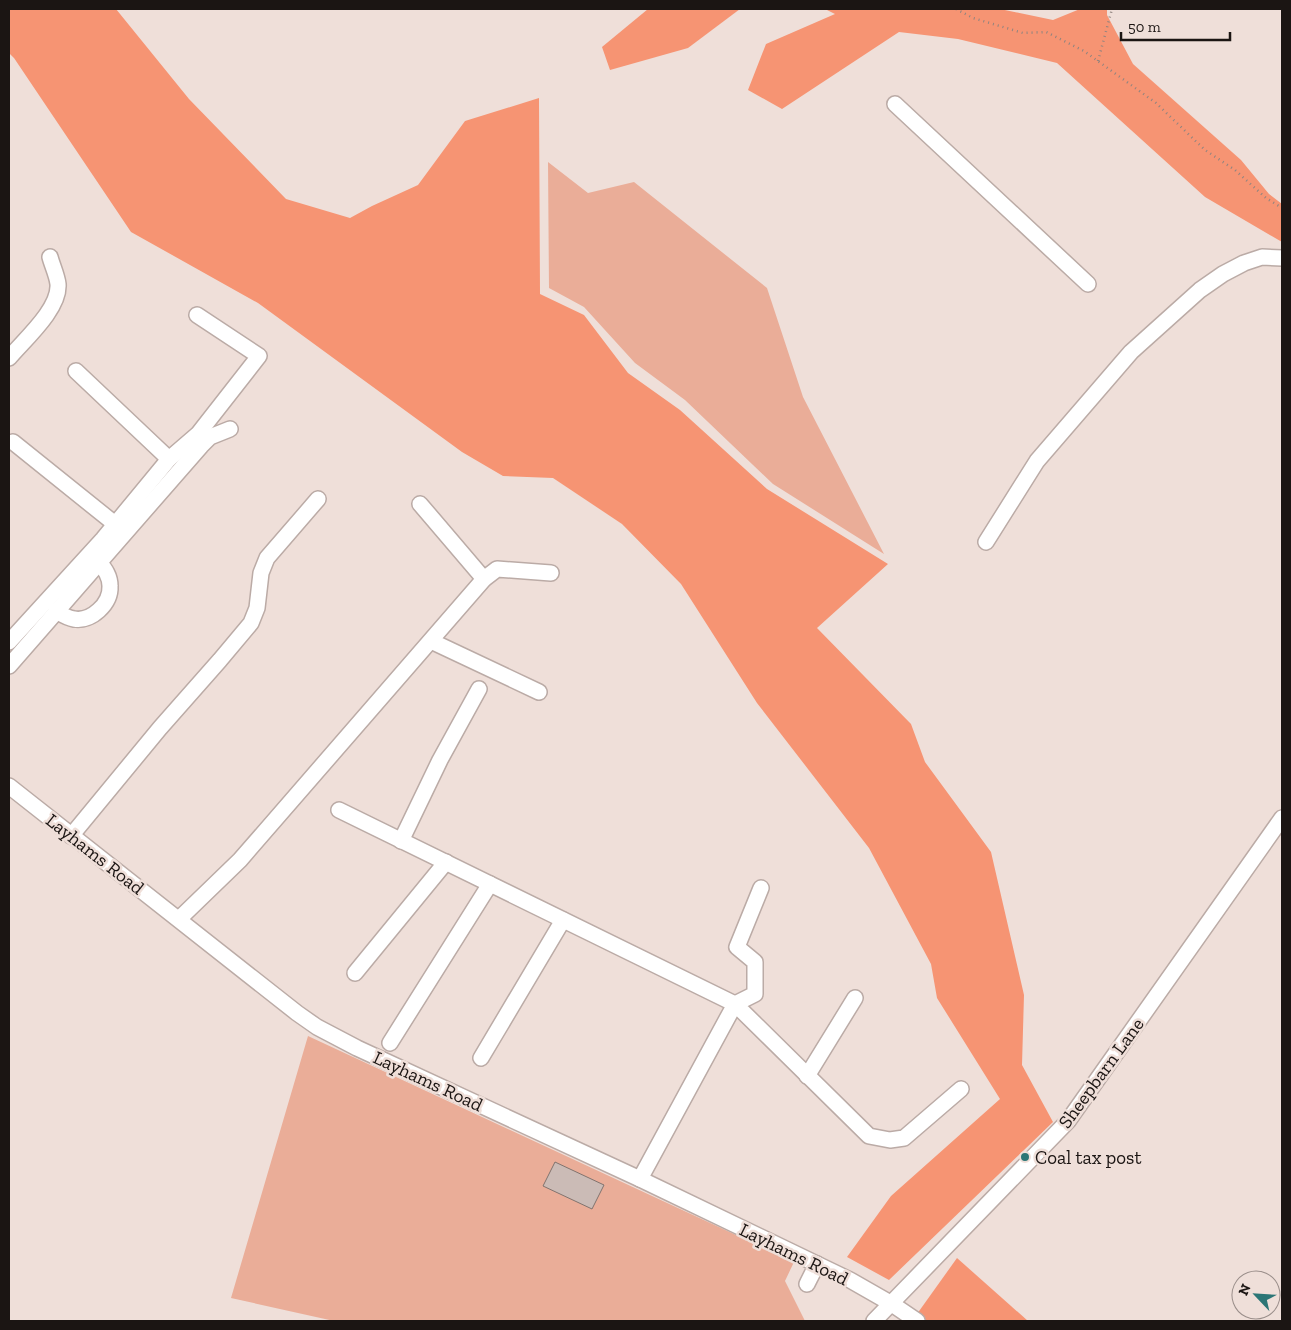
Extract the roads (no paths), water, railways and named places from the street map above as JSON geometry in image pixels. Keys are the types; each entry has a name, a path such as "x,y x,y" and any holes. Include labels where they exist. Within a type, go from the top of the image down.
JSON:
{"street":[{"path":"895,104 1088,284"},
{"path":"9,358 49,312 55,300 58,284 50,257"},
{"path":"986,542 1038,461 1131,352 1200,290 1223,274 1244,263 1262,257 1282,258"},
{"path":"9,642 116,524 169,459 198,434 258,356 197,315"},
{"path":"76,371 169,459"},
{"path":"9,666 201,446 210,437 230,429"},
{"path":"13,442 116,524"},
{"path":"71,836 160,728 251,623 257,608 261,573 267,558 318,499"},
{"path":"420,504 484,580"},
{"path":"56,611 74,619 82,619 92,615 100,608 107,599 110,588 109,577 99,562"},
{"path":"179,919 240,860 484,580 496,569 551,573"},
{"path":"431,641 538,692"},
{"path":"401,840 440,760 479,689"},
{"name":"Layhams Road","path":"9,786 297,1013 317,1026 408,1072 640,1179 850,1280 917,1321"},
{"path":"339,810 734,1004 869,1136 890,1140 904,1138 961,1089"},
{"name":"Sheepbarn Lane","path":"874,1321 1068,1121 1282,818"},
{"path":"355,972 446,862"},
{"path":"390,1043 490,884"},
{"path":"640,1179 734,1004 755,994 755,962 737,947 762,888"},
{"path":"481,1058 563,920"},
{"path":"807,1076 855,998"},
{"path":"807,1284 817,1264"}],"place":[{"name":"Coal tax post","path":"1025,1157"}]}
